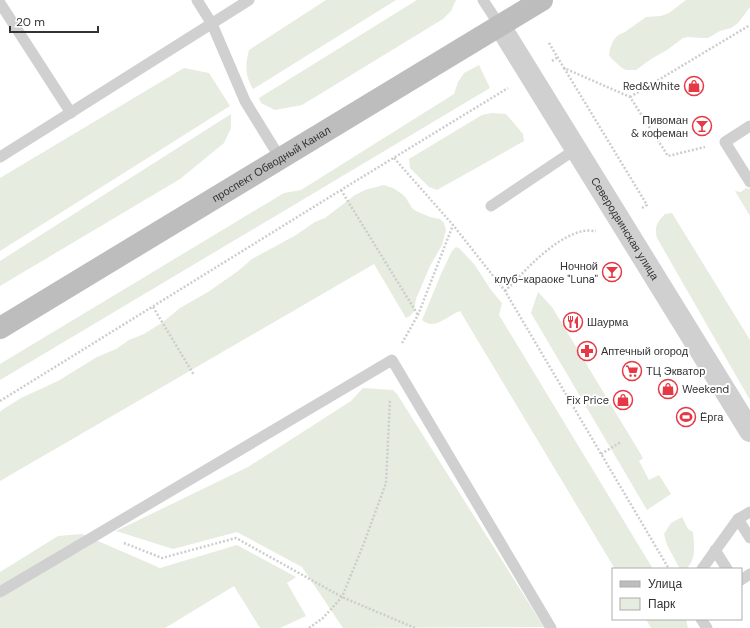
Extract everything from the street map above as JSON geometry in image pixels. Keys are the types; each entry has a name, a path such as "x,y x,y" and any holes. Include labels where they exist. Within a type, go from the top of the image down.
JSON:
{"main road":[{"name":"проспект Обводный Канал","path":"0,328 542,0"}],"street":[{"name":"Северодвинская улица","path":"500,26 750,431"}],"lane":[{"path":"197,0 212,24 245,101 280,158"},
{"path":"0,157 249,0"},
{"path":"482,0 500,26"},
{"path":"0,3 71,113"},
{"path":"750,126 725,142 750,182"},
{"path":"491,206 576,149"},
{"path":"0,592 392,360 551,628"},
{"path":"703,568 738,519 750,512"},
{"path":"738,519 750,538"},
{"path":"715,550 726,568"}],"path":[{"path":"630,97 750,25"},
{"path":"549,43 647,205"},
{"path":"0,402 558,57"},
{"path":"564,68 630,97 668,156 725,142"},
{"path":"394,158 453,224 504,292 668,568"},
{"path":"341,190 418,315"},
{"path":"308,628 323,618 342,597 386,483 392,360 418,315 453,224"},
{"path":"504,292 541,256 557,243 571,235 585,230 602,232"},
{"path":"153,307 194,375"},
{"path":"601,454 621,442"},
{"path":"98,533 162,558 236,538 342,597 415,628"}],"green space":[{"path":"326,0 396,0 253,89 248,79 246,70 249,50"},
{"path":"417,0 456,0 451,11 443,19 302,105 275,110 261,103 259,98"},
{"path":"686,0 750,0 750,7 738,23 731,28 720,31 708,38 683,38 636,70 626,70 611,58 609,55 610,49 613,41 618,35 625,32 646,17 661,16 669,13"},
{"path":"479,65 490,88 0,380 0,364 284,193 301,190 454,94 458,82 464,73"},
{"path":"184,68 209,73 230,106 0,251 0,178"},
{"path":"492,113 506,114 523,134 524,141 437,190 429,187 410,168 409,159 482,115"},
{"path":"231,114 231,128 224,143 180,179 0,286 0,261"},
{"path":"384,185 393,188 402,194 416,211 430,217 440,219 444,223 446,230 442,245 430,266 416,299 414,311 410,316 406,318 374,264 0,481 0,412 2,410 21,398 58,381 97,357 116,349 129,340 144,334 163,322 180,308 208,292 238,271 252,259 296,235 315,222 325,218 355,195 365,190"},
{"path":"746,188 750,189 750,216 735,191 741,192"},
{"path":"672,213 750,340 750,400 657,238 656,228 658,222 665,214"},
{"path":"456,247 460,249 474,264 491,290 502,303 499,315 652,568 614,568 460,311 441,322 431,324 422,320 452,251"},
{"path":"538,292 552,307 643,458 639,461 649,480 659,475 671,494 647,510 531,313"},
{"path":"363,388 393,390 397,394 544,627 343,628 302,567 237,532 173,549 116,531 248,467 351,401"},
{"path":"682,517 688,529 693,532 694,552 692,561 687,568 679,568 667,545 664,534 671,523"},
{"path":"82,534 160,568 237,545 296,577 287,583 306,616 280,628 260,628 234,586 165,628 0,628 0,572 58,536"},
{"path":"647,620 686,620 688,628 651,628"}],"place":[{"name":"Red&White","path":"694,86"},
{"name":"Пивоман & кофеман","path":"702,126"},
{"name":"Ночной клуб-караоке \"Luna\"","path":"612,272"},
{"name":"Шаурма","path":"573,322"},
{"name":"Аптечный огород","path":"587,351"},
{"name":"ТЦ Экватор","path":"632,371"},
{"name":"Weekend","path":"668,389"},
{"name":"Fix Price","path":"623,400"},
{"name":"Ёрга","path":"686,417"}]}
